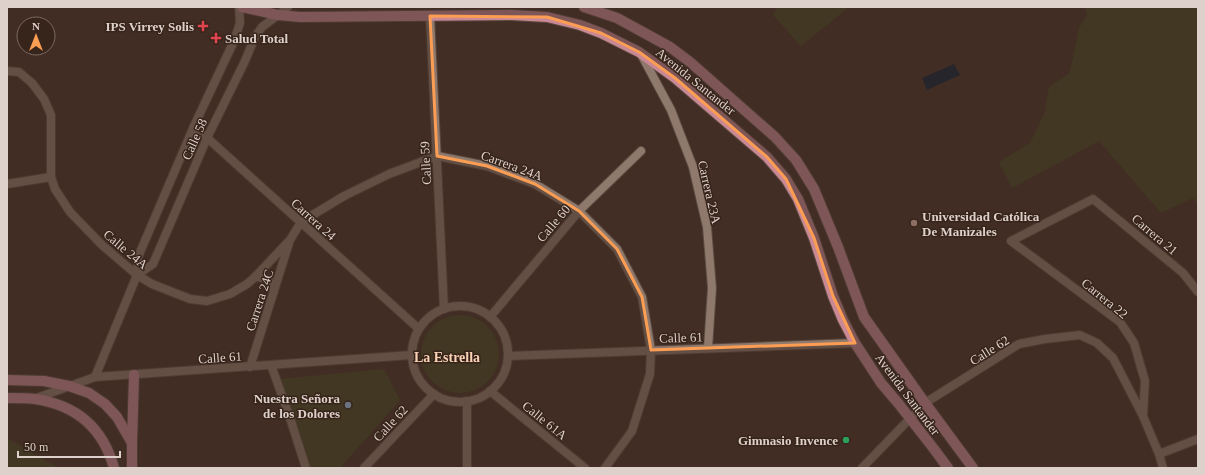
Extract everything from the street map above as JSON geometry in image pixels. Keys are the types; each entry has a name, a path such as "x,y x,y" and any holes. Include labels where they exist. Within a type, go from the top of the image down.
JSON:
{"main road":[{"name":"Avenida Santander","path":"242,7 278,15 300,17 547,17 580,25 601,33 639,52 675,78 767,157 786,179 798,199 814,238 833,296 855,343 880,383 898,403 948,468"},
{"name":"Avenida Santander","path":"584,7 617,18 670,47 690,62 775,137 796,160 814,189 838,247 864,317 973,468"},
{"path":"132,468 134,375"},
{"path":"7,380 44,381 69,386 89,393 105,404 117,417 132,443"},
{"path":"7,398 34,399 57,404 84,419 96,431 103,441 111,456 114,468"}],"street":[{"name":"Calle 58","path":"95,377 137,275 138,257 194,126 234,41 240,23 239,7"},
{"name":"Calle 58","path":"137,275 153,264 207,138 245,61 255,37 262,27 288,7"},
{"name":"Calle 59","path":"430,16 444,308"},
{"name":"Carrera 23A","path":"639,52 671,110 693,167 706,227 712,288 708,348"},
{"path":"7,71 19,72 32,83 44,99 51,115 51,178 7,184"},
{"name":"Carrera 24","path":"194,126 419,329"},
{"name":"Calle 60","path":"490,317 579,211 641,151"},
{"name":"Carrera 24A","path":"437,156 487,166 535,184 579,211 617,249 642,297 651,350 650,374 632,431 605,468"},
{"path":"300,222 344,196 383,177 437,156"},
{"name":"Calle 24A","path":"51,178 55,189 70,212 102,245 137,275 152,284 190,300 207,301 230,294 247,284 290,240 300,222"},
{"name":"Carrera 22","path":"1093,199 1011,240 1120,322 1134,343 1145,381 1143,416 1160,454 1163,468"},
{"name":"Carrera 21","path":"1093,199 1183,273 1198,292"},
{"name":"Carrera 24C","path":"250,367 290,240"},
{"path":"254,277 261,277 268,280 274,291"},
{"path":"456,306 468,307 480,311 490,317 498,325 504,335 507,345 508,356 503,375 490,391 467,401 444,399 434,394 424,385 417,375 413,365 412,355 415,337 419,329 434,313 444,308 456,306"},
{"name":"Calle 62","path":"862,468 925,403 1019,344 1045,339 1080,335 1097,343 1113,358 1143,416"},
{"name":"Calle 61","path":"508,356 855,343"},
{"name":"Calle 61","path":"34,399 95,377 412,355"},
{"path":"271,365 306,468"},
{"name":"Calle 61A","path":"490,391 585,468"},
{"name":"Calle 62","path":"364,468 434,394"},
{"path":"467,401 467,468"},
{"path":"1160,454 1198,439"}],"highlighted area":[{"path":"430,16 547,17 601,33 639,52 675,78 767,157 786,179 814,238 833,296 855,343 651,350 642,297 617,249 579,211 535,184 487,166 437,156"}],"green space":[{"path":"777,7 849,7 801,46 773,15"},
{"path":"1085,7 1198,7 1198,205 1193,198 1161,213 1099,141 1012,188 999,162 1030,143 1045,112 1049,87 1070,73 1079,28 1087,16"},
{"path":"460,315 475,318 487,327 496,339 499,354 496,369 487,381 475,390 460,393 445,390 433,381 424,369 421,354 424,339 433,327 445,318"},
{"path":"384,369 400,400 340,468 308,468 280,379"},
{"path":"7,438 59,468 7,468"}],"water":[{"path":"954,64 960,75 927,90 922,78"}],"place":[{"name":"IPS Virrey Solis","path":"203,26"},
{"name":"Salud Total","path":"216,38"},
{"name":"Universidad Católica De Manizales","path":"914,223"},
{"name":"Nuestra Señora de los Dolores","path":"348,405"},
{"name":"Gimnasio Invence","path":"846,440"}],"district":[{"name":"La Estrella","path":"447,357"}]}
